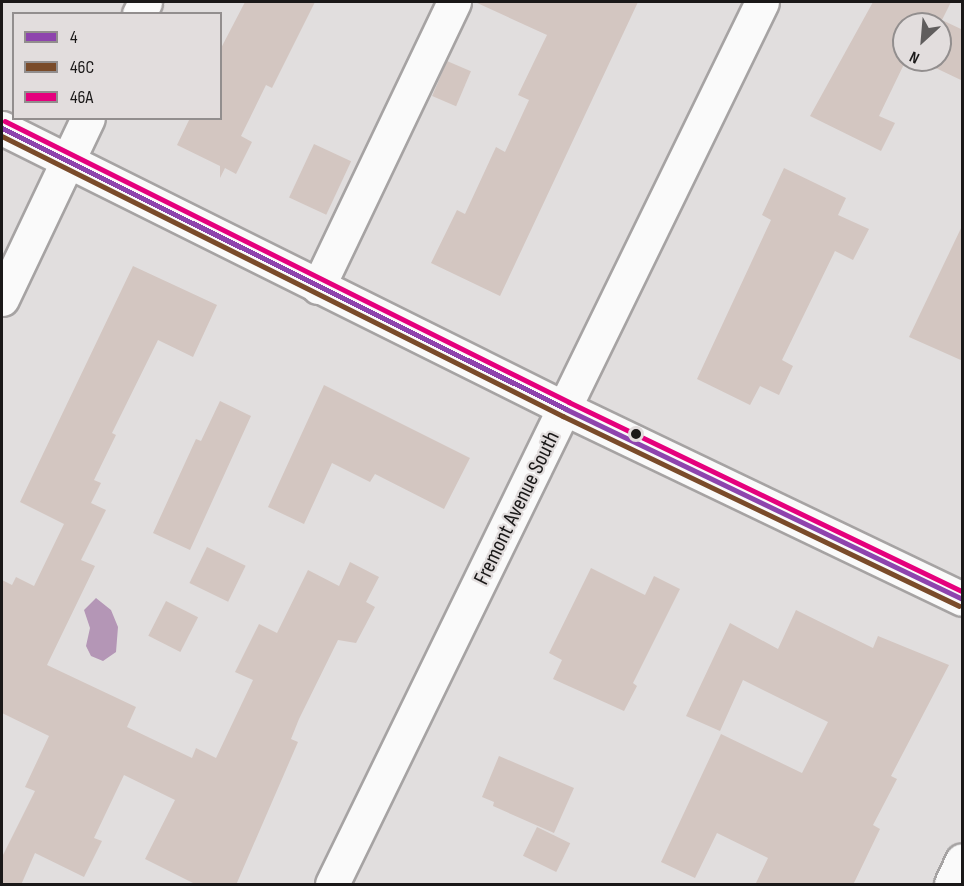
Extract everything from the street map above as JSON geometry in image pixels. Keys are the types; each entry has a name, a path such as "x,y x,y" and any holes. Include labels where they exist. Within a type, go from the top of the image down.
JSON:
{"street":[{"path":"318,286 454,2"},
{"name":"Fremont Avenue South","path":"332,885 566,409 762,2"},
{"path":"2,299 87,120"},
{"path":"2,128 67,163 566,409 963,599"},
{"path":"951,885 963,860"}],"shaded area":[{"path":"96,598 111,610 118,627 116,652 103,661 91,656 86,646 90,628 84,610"}],"building":[{"path":"245,2 315,2 272,88 266,85 241,136 252,142 236,174 225,168 220,178 220,166 177,145 189,120 222,120 222,46"},
{"path":"475,2 638,2 500,296 431,263 457,210 465,214 496,147 505,152 529,100 518,95 547,35"},
{"path":"873,2 951,2 946,12 892,12 892,72 900,72 879,116 895,123 881,151 810,116"},
{"path":"952,25 963,30 963,81 944,72 952,72"},
{"path":"447,61 471,71 456,106 432,96"},
{"path":"314,144 351,161 326,215 289,197"},
{"path":"784,168 846,198 838,215 869,229 853,260 835,251 782,360 793,366 779,395 760,386 750,405 697,379 771,220 762,215"},
{"path":"963,224 963,361 909,337"},
{"path":"133,266 217,305 193,357 158,340 112,433 116,435 94,480 101,483 91,503 106,510 81,560 95,566 47,665 136,707 127,727 192,758 196,748 216,758 253,680 235,672 259,624 277,633 308,570 339,586 350,562 379,577 366,602 375,607 356,643 338,640 299,719 291,739 298,742 236,885 197,885 145,859 175,800 124,775 94,838 102,841 84,877 35,853 21,885 2,885 2,857 35,791 25,787 49,736 2,713 2,580 12,585 16,577 34,586 64,524 20,502"},
{"path":"324,385 470,458 444,509 375,474 370,482 332,463 304,524 268,507"},
{"path":"220,401 251,416 190,550 153,533 196,439 201,441"},
{"path":"207,547 246,566 228,602 189,583"},
{"path":"591,568 645,595 654,576 680,589 633,683 637,686 624,711 553,679 562,660 549,653"},
{"path":"166,601 198,617 180,652 148,636"},
{"path":"796,610 873,648 878,636 949,665 891,776 897,779 873,825 880,829 853,885 755,885 768,858 717,833 695,878 661,862 721,734 802,773 828,722 743,680 720,731 686,716 730,623 778,649"},
{"path":"499,756 574,788 554,833 493,806 494,802 482,797"},
{"path":"537,827 570,843 556,872 523,856"}],"transit line":[{"name":"46A","path":"5,121 569,402 962,591"},
{"name":"4","path":"2,128 566,409 962,599"},
{"name":"46C","path":"2,136 563,416 959,606"}]}
